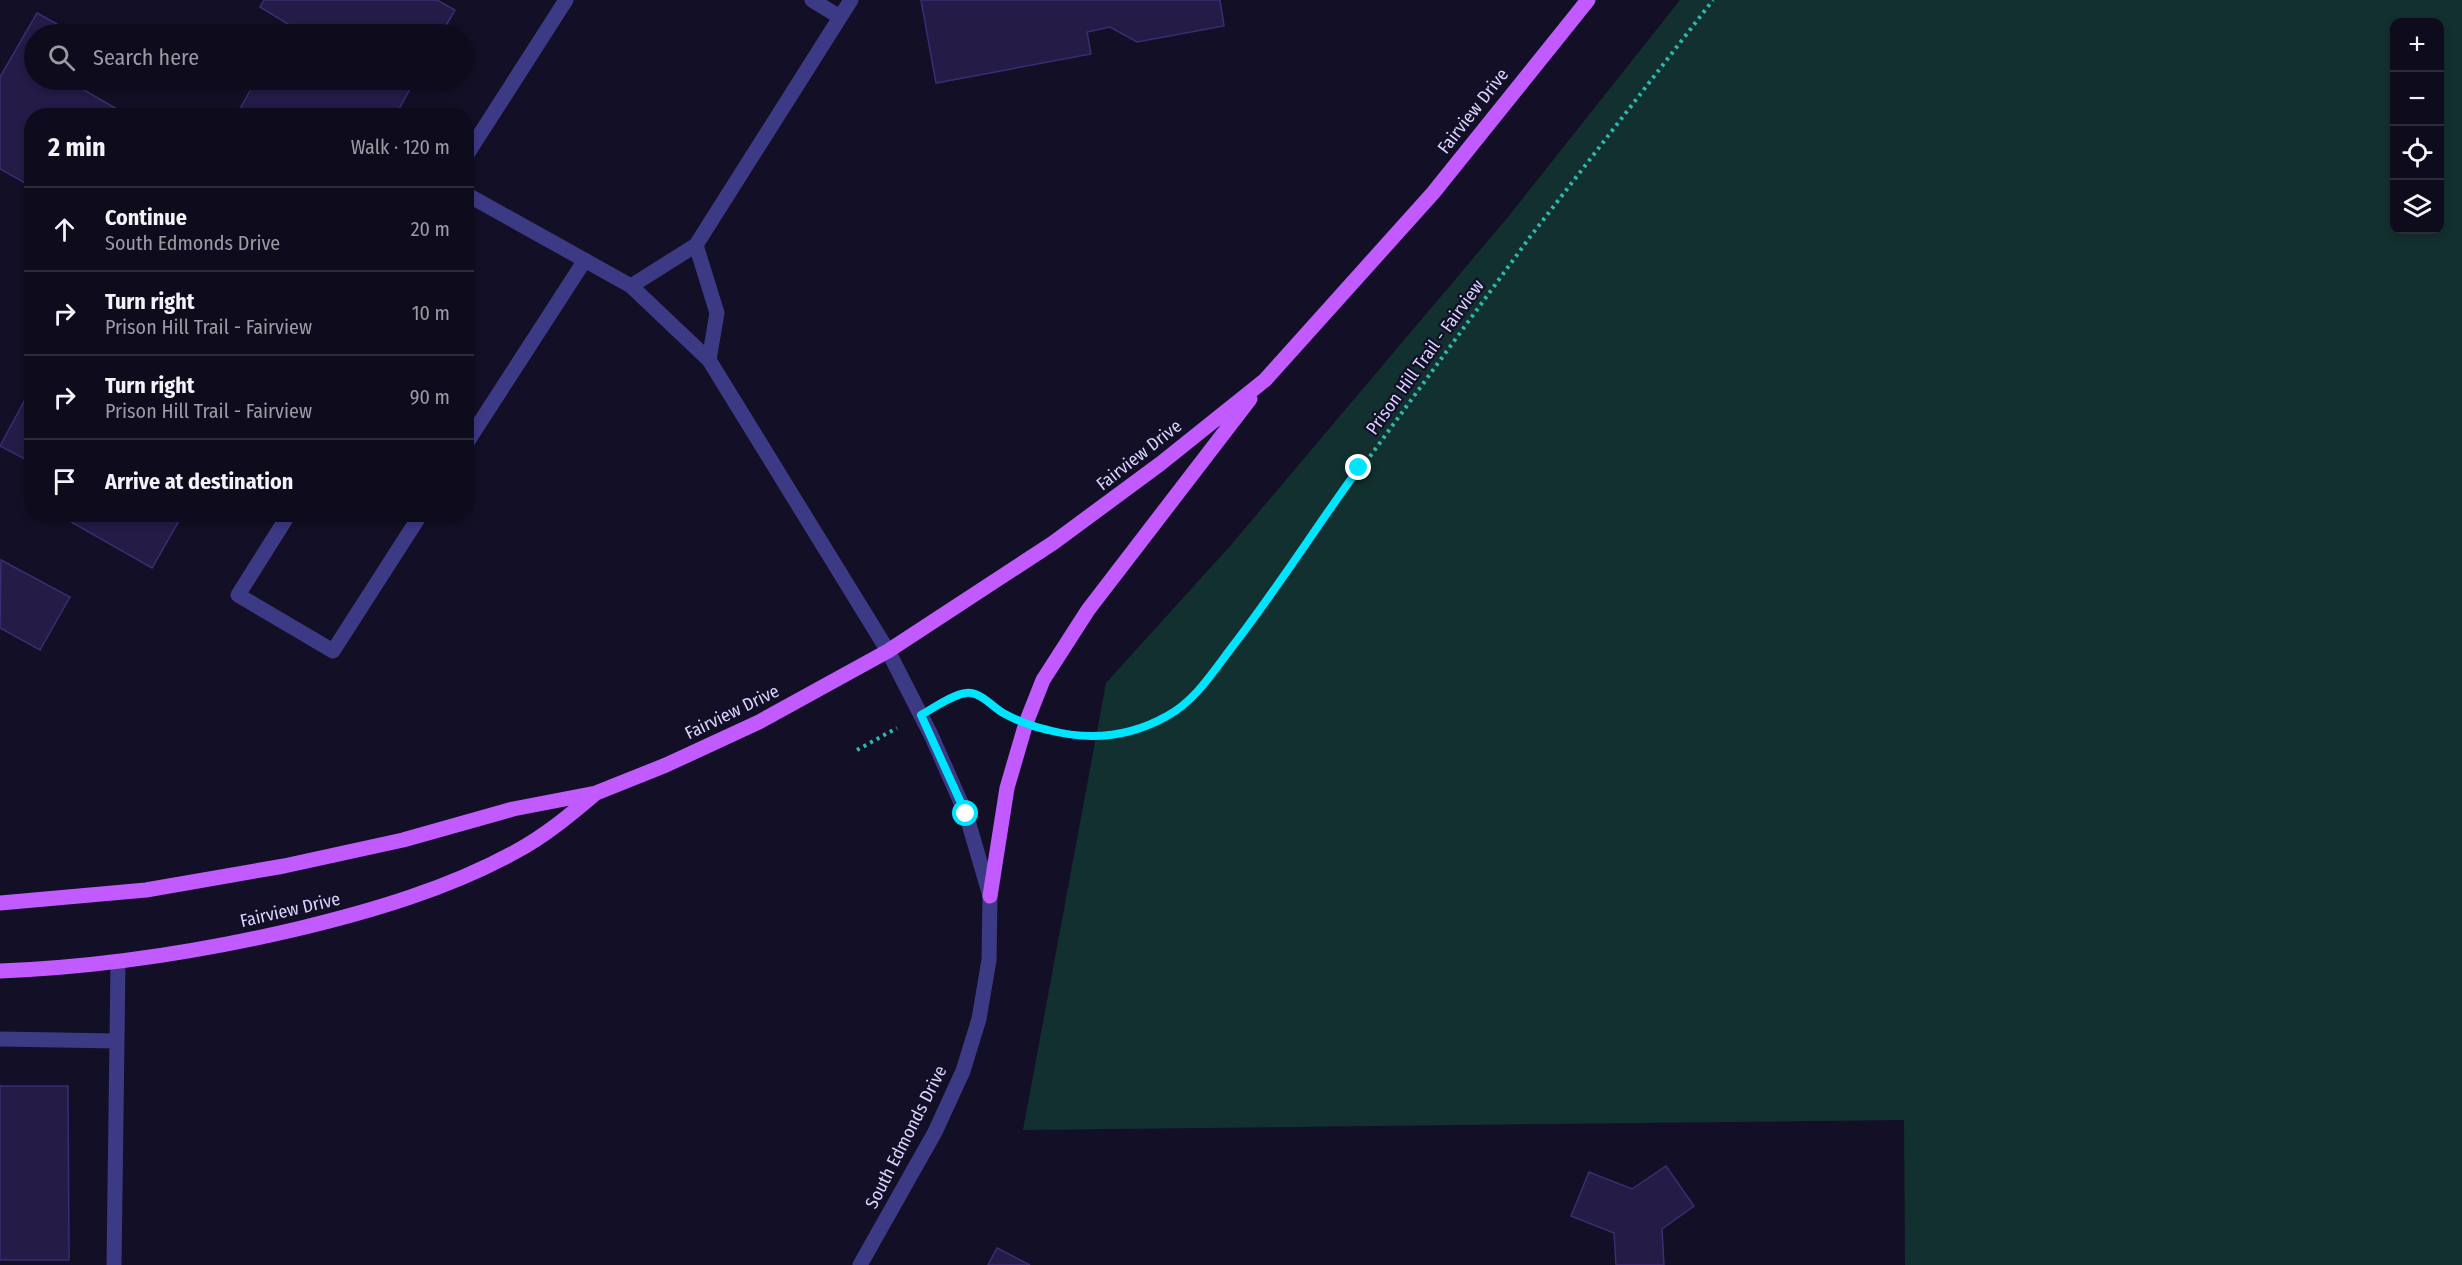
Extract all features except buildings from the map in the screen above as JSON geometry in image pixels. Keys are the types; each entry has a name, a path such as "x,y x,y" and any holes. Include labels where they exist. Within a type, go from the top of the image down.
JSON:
{"main road":[{"name":"Fairview Drive","path":"0,903 146,890 274,868 403,840 513,809 596,793 759,722 888,651 1053,543 1152,470 1265,380 1433,193 1588,0"},
{"path":"990,896 1007,788 1026,723 1043,680 1088,610 1265,380"},
{"name":"Fairview Drive","path":"0,971 118,963 262,937 404,899 475,872 517,851 562,822 596,793"}],"street":[{"path":"474,144 566,0"},
{"path":"812,0 840,17"},
{"path":"631,286 696,245 851,0"},
{"name":"South Edmonds Drive","path":"474,198 631,286 709,360 888,651 921,715 966,814 990,896 990,942 985,992 963,1071 935,1132 860,1265"},
{"path":"696,245 717,313 709,360"},
{"path":"474,432 585,260"},
{"path":"284,522 238,595 333,651 416,522"},
{"path":"114,1265 118,963"},
{"path":"0,1039 117,1041"}],"path":[{"name":"Prison Hill Trail - Fairview","path":"857,750 958,696 975,694 1006,714 1026,723 1073,735 1094,737 1123,734 1142,729 1183,706 1204,684 1259,613 1345,488 1522,247 1713,0"}],"green space":[{"path":"1680,0 2462,0 2462,1265 1905,1265 1904,1120 1023,1130 1106,683 1230,546 1508,217"}],"route":[{"path":"966,814 921,715 966,693 975,694 1006,714 1026,723 1073,735 1094,737 1123,734 1142,729 1168,716 1183,706 1204,684 1259,613 1359,468"}]}
